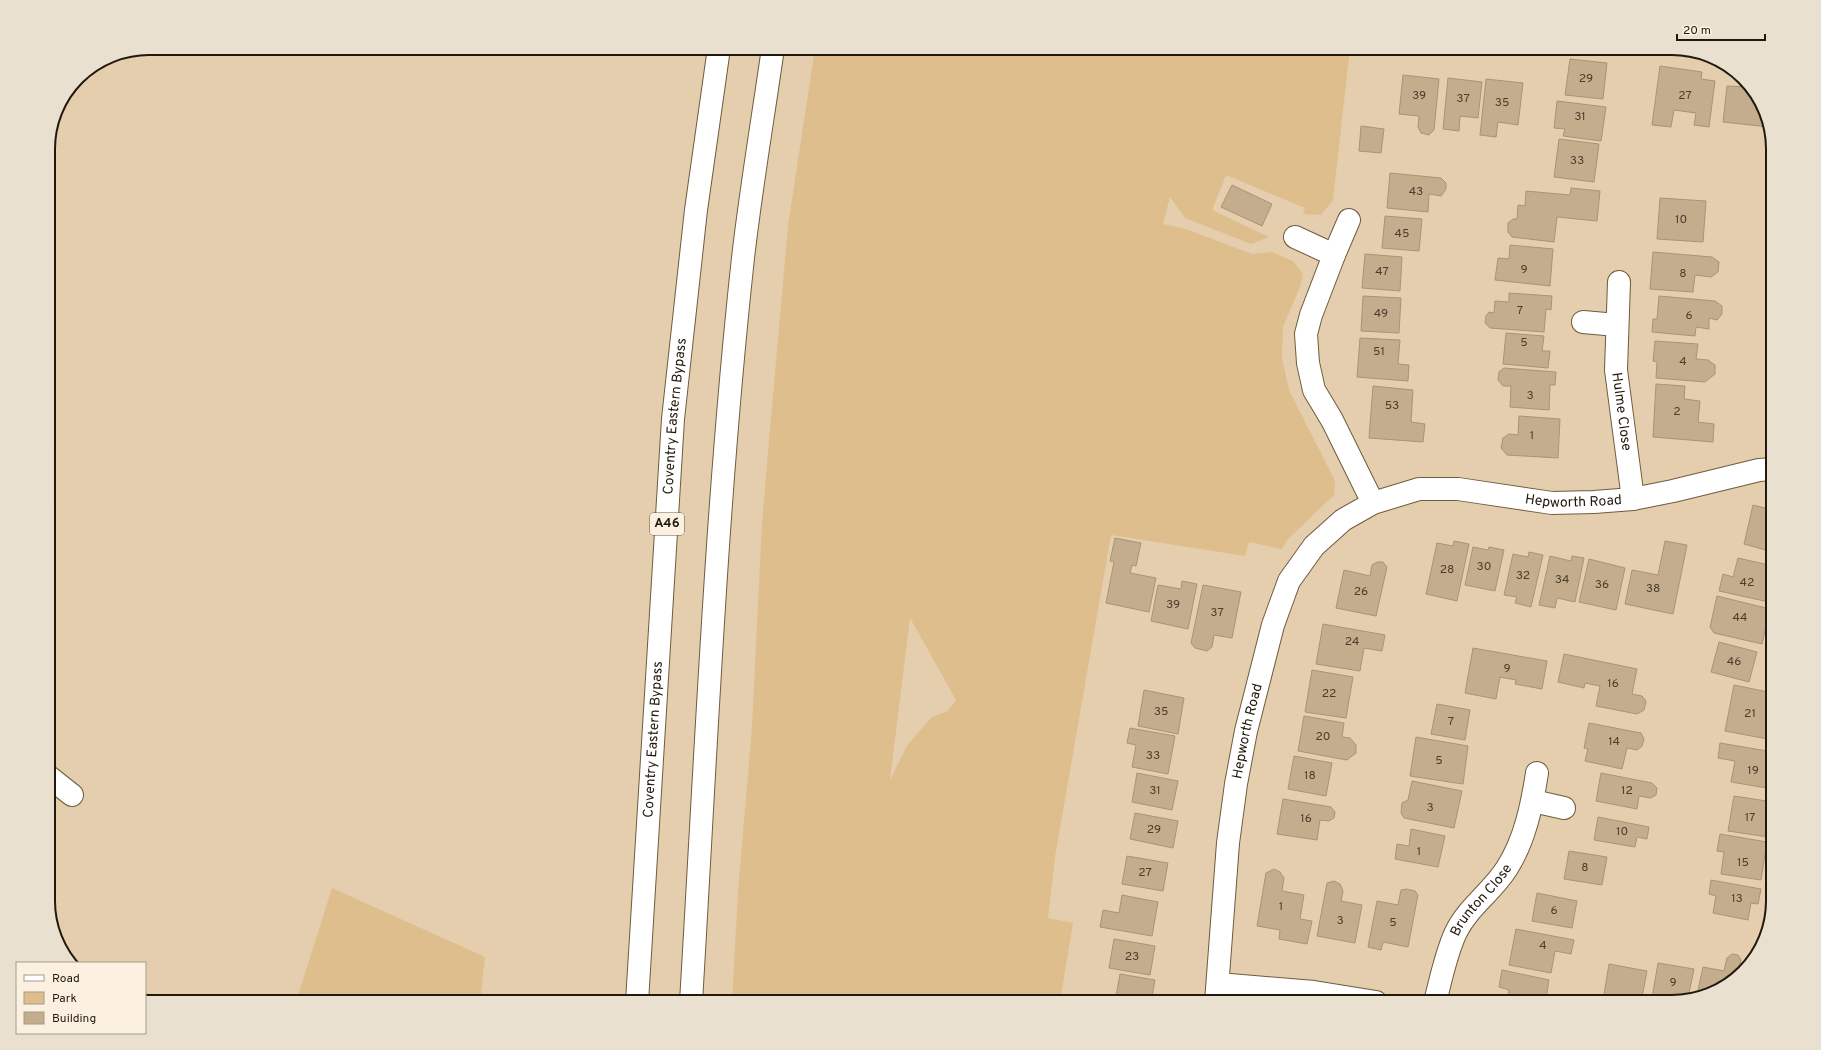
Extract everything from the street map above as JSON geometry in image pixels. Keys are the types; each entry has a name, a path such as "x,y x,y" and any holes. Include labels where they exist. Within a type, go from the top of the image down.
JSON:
{"main road":[{"name":"Coventry Eastern Bypass","path":"637,995 673,419 696,210 718,55"},
{"path":"692,995 707,727 728,415 744,256 772,55"},
{"path":"1349,220 1311,316 1306,334 1308,363 1314,390 1332,420 1373,503"},
{"path":"1295,237 1334,255"},
{"name":"Hulme Close","path":"1619,282 1616,325 1616,370 1633,499"},
{"path":"1583,322 1616,325"},
{"name":"Hepworth Road","path":"1217,993 1228,843 1236,784 1246,731 1273,625 1289,581 1314,546 1343,520 1373,503 1419,489 1458,489 1552,503 1594,502 1633,499 1766,470"},
{"name":"Brunton Close","path":"1437,995 1456,932 1467,914 1507,868 1520,842 1533,801 1537,773"},
{"path":"55,782 72,795"},
{"path":"1533,801 1564,808"},
{"path":"1217,993 1314,992 1333,995"}],"green space":[{"path":"814,55 1349,55 1333,200 1321,215 1303,214 1305,208 1226,175 1212,210 1269,237 1251,244 1185,218 1170,197 1163,224 1186,229 1252,254 1272,252 1293,261 1303,274 1300,287 1283,327 1282,358 1289,390 1335,481 1334,495 1288,539 1282,549 1249,542 1245,556 1111,535 1055,857 1048,918 1073,923 1061,995 732,995 738,892 752,727 762,523 788,226","holes":["910,618 956,700 948,711 932,717 908,744 890,780"]},
{"path":"332,888 485,957 481,995 298,995"}],"building":[{"path":"1570,59 1607,63 1603,99 1565,95"},
{"path":"1660,66 1702,72 1701,79 1715,81 1709,127 1694,125 1696,113 1674,110 1671,127 1652,125"},
{"path":"1403,75 1439,79 1434,130 1429,135 1421,133 1418,127 1419,116 1399,114"},
{"path":"1448,78 1482,82 1478,118 1460,116 1459,131 1443,129"},
{"path":"1486,79 1523,83 1518,125 1498,122 1496,137 1480,135"},
{"path":"1727,86 1742,87 1747,92 1759,113 1763,126 1723,122"},
{"path":"1557,101 1606,107 1601,141 1563,136 1565,129 1554,128"},
{"path":"1361,126 1384,129 1381,153 1359,151"},
{"path":"1559,139 1599,144 1594,182 1554,177"},
{"path":"1390,173 1441,178 1446,183 1446,189 1441,196 1429,194 1428,212 1387,208"},
{"path":"1232,185 1272,204 1262,226 1221,207"},
{"path":"1571,188 1600,191 1597,221 1557,217 1554,242 1512,237 1508,232 1508,223 1513,219 1517,219 1518,205 1525,206 1526,191 1570,195"},
{"path":"1660,198 1706,201 1703,242 1657,239"},
{"path":"1385,216 1422,219 1419,251 1382,248"},
{"path":"1510,245 1553,249 1550,286 1495,280 1498,258 1509,259"},
{"path":"1653,252 1712,257 1719,262 1718,272 1711,277 1695,275 1693,292 1650,289"},
{"path":"1365,254 1402,257 1400,291 1362,288"},
{"path":"1509,293 1552,296 1551,310 1546,309 1544,332 1490,328 1485,323 1486,316 1489,312 1494,313 1495,301 1509,302"},
{"path":"1363,296 1401,298 1399,333 1361,331"},
{"path":"1659,296 1715,301 1722,306 1722,314 1717,320 1709,318 1709,329 1696,327 1695,336 1652,332 1653,319 1657,319"},
{"path":"1506,333 1544,336 1542,351 1550,351 1548,368 1503,364"},
{"path":"1360,338 1400,340 1398,364 1409,365 1408,381 1357,377"},
{"path":"1655,341 1698,344 1696,359 1708,360 1715,365 1715,374 1705,382 1656,378 1657,362 1653,361"},
{"path":"1504,368 1556,372 1555,385 1550,385 1549,410 1510,407 1511,386 1503,386 1498,380 1499,372"},
{"path":"1656,384 1685,386 1684,399 1700,401 1698,422 1714,424 1713,442 1653,437"},
{"path":"1373,386 1413,390 1411,422 1425,424 1423,442 1369,438"},
{"path":"1519,416 1560,419 1558,458 1507,455 1501,448 1503,438 1509,434 1518,435"},
{"path":"1753,505 1766,508 1766,550 1744,544"},
{"path":"1115,538 1141,543 1136,566 1132,565 1130,573 1156,578 1149,612 1106,603 1114,562 1110,561"},
{"path":"1454,541 1469,544 1457,601 1426,594 1437,543 1453,546"},
{"path":"1665,541 1687,545 1673,614 1625,604 1632,570 1658,575"},
{"path":"1473,547 1488,550 1489,547 1504,550 1495,591 1465,585"},
{"path":"1529,552 1543,555 1531,607 1515,603 1517,597 1504,595 1513,554 1528,557"},
{"path":"1550,556 1571,561 1572,556 1584,558 1575,602 1557,598 1555,608 1539,605"},
{"path":"1738,558 1766,564 1766,601 1719,591 1723,574 1733,577"},
{"path":"1589,559 1625,568 1616,610 1579,602"},
{"path":"1377,562 1383,562 1387,567 1376,616 1336,608 1344,570 1370,576 1372,565"},
{"path":"1182,581 1197,584 1188,629 1151,621 1158,585 1181,589"},
{"path":"1203,585 1241,592 1232,638 1214,635 1212,647 1207,651 1195,648 1191,643"},
{"path":"1717,596 1766,608 1766,626 1762,644 1714,633 1710,627"},
{"path":"1323,624 1385,635 1382,651 1364,648 1360,671 1316,664"},
{"path":"1719,642 1757,652 1749,682 1711,672"},
{"path":"1473,648 1547,661 1542,689 1515,684 1516,680 1500,677 1496,699 1465,693"},
{"path":"1564,654 1637,669 1632,694 1642,696 1646,701 1644,710 1637,714 1596,706 1600,686 1585,683 1584,688 1558,682"},
{"path":"1312,670 1353,677 1346,718 1305,712"},
{"path":"1734,685 1766,692 1766,739 1725,731"},
{"path":"1144,690 1184,698 1178,734 1138,726"},
{"path":"1437,704 1470,710 1465,740 1431,734"},
{"path":"1304,716 1344,723 1342,737 1350,738 1356,745 1356,753 1347,760 1298,751"},
{"path":"1589,723 1641,733 1644,739 1642,746 1637,750 1627,748 1622,769 1585,761 1588,749 1584,748"},
{"path":"1130,728 1175,736 1168,774 1132,767 1136,745 1127,743"},
{"path":"1416,737 1468,746 1463,784 1410,776"},
{"path":"1720,743 1766,751 1766,788 1731,782 1735,761 1718,758"},
{"path":"1294,756 1332,763 1326,796 1288,789"},
{"path":"1137,773 1178,781 1172,810 1132,802"},
{"path":"1601,773 1652,783 1657,788 1656,795 1651,798 1639,796 1637,809 1596,801"},
{"path":"1412,781 1462,791 1454,828 1404,818 1401,813 1402,803 1408,800"},
{"path":"1734,796 1766,801 1766,837 1728,831"},
{"path":"1283,799 1331,807 1335,812 1334,818 1329,821 1320,820 1317,840 1277,834"},
{"path":"1135,813 1178,821 1173,848 1130,839"},
{"path":"1598,817 1649,827 1647,839 1637,837 1635,847 1594,840"},
{"path":"1411,829 1445,836 1438,867 1395,859 1397,844 1409,846"},
{"path":"1720,834 1766,842 1761,880 1721,874 1724,852 1717,851"},
{"path":"1569,851 1607,857 1602,885 1564,879"},
{"path":"1127,856 1168,863 1163,891 1122,884"},
{"path":"1274,869 1280,872 1284,878 1282,891 1304,895 1300,919 1312,921 1307,944 1279,939 1280,930 1257,926 1266,873"},
{"path":"1711,880 1761,889 1758,904 1751,903 1748,920 1713,913 1716,896 1709,894"},
{"path":"1334,881 1340,884 1343,891 1341,901 1362,905 1355,943 1317,936 1327,883"},
{"path":"1407,889 1415,891 1418,895 1408,947 1383,942 1381,950 1368,947 1377,901 1398,905 1401,890"},
{"path":"1537,893 1577,901 1572,928 1532,921"},
{"path":"1122,895 1158,902 1152,936 1100,927 1103,910 1119,913"},
{"path":"1516,929 1574,940 1571,954 1555,951 1551,973 1509,965"},
{"path":"1114,939 1155,946 1150,975 1109,968"},
{"path":"1732,954 1738,955 1741,960 1740,965 1729,976 1708,988 1698,991 1703,967 1724,971 1727,958"},
{"path":"1658,963 1694,969 1689,993 1653,995"},
{"path":"1609,964 1647,971 1642,995 1604,995"},
{"path":"1502,970 1549,980 1547,995 1508,995 1509,990 1499,987"},
{"path":"1120,974 1155,980 1152,995 1116,995"}]}
